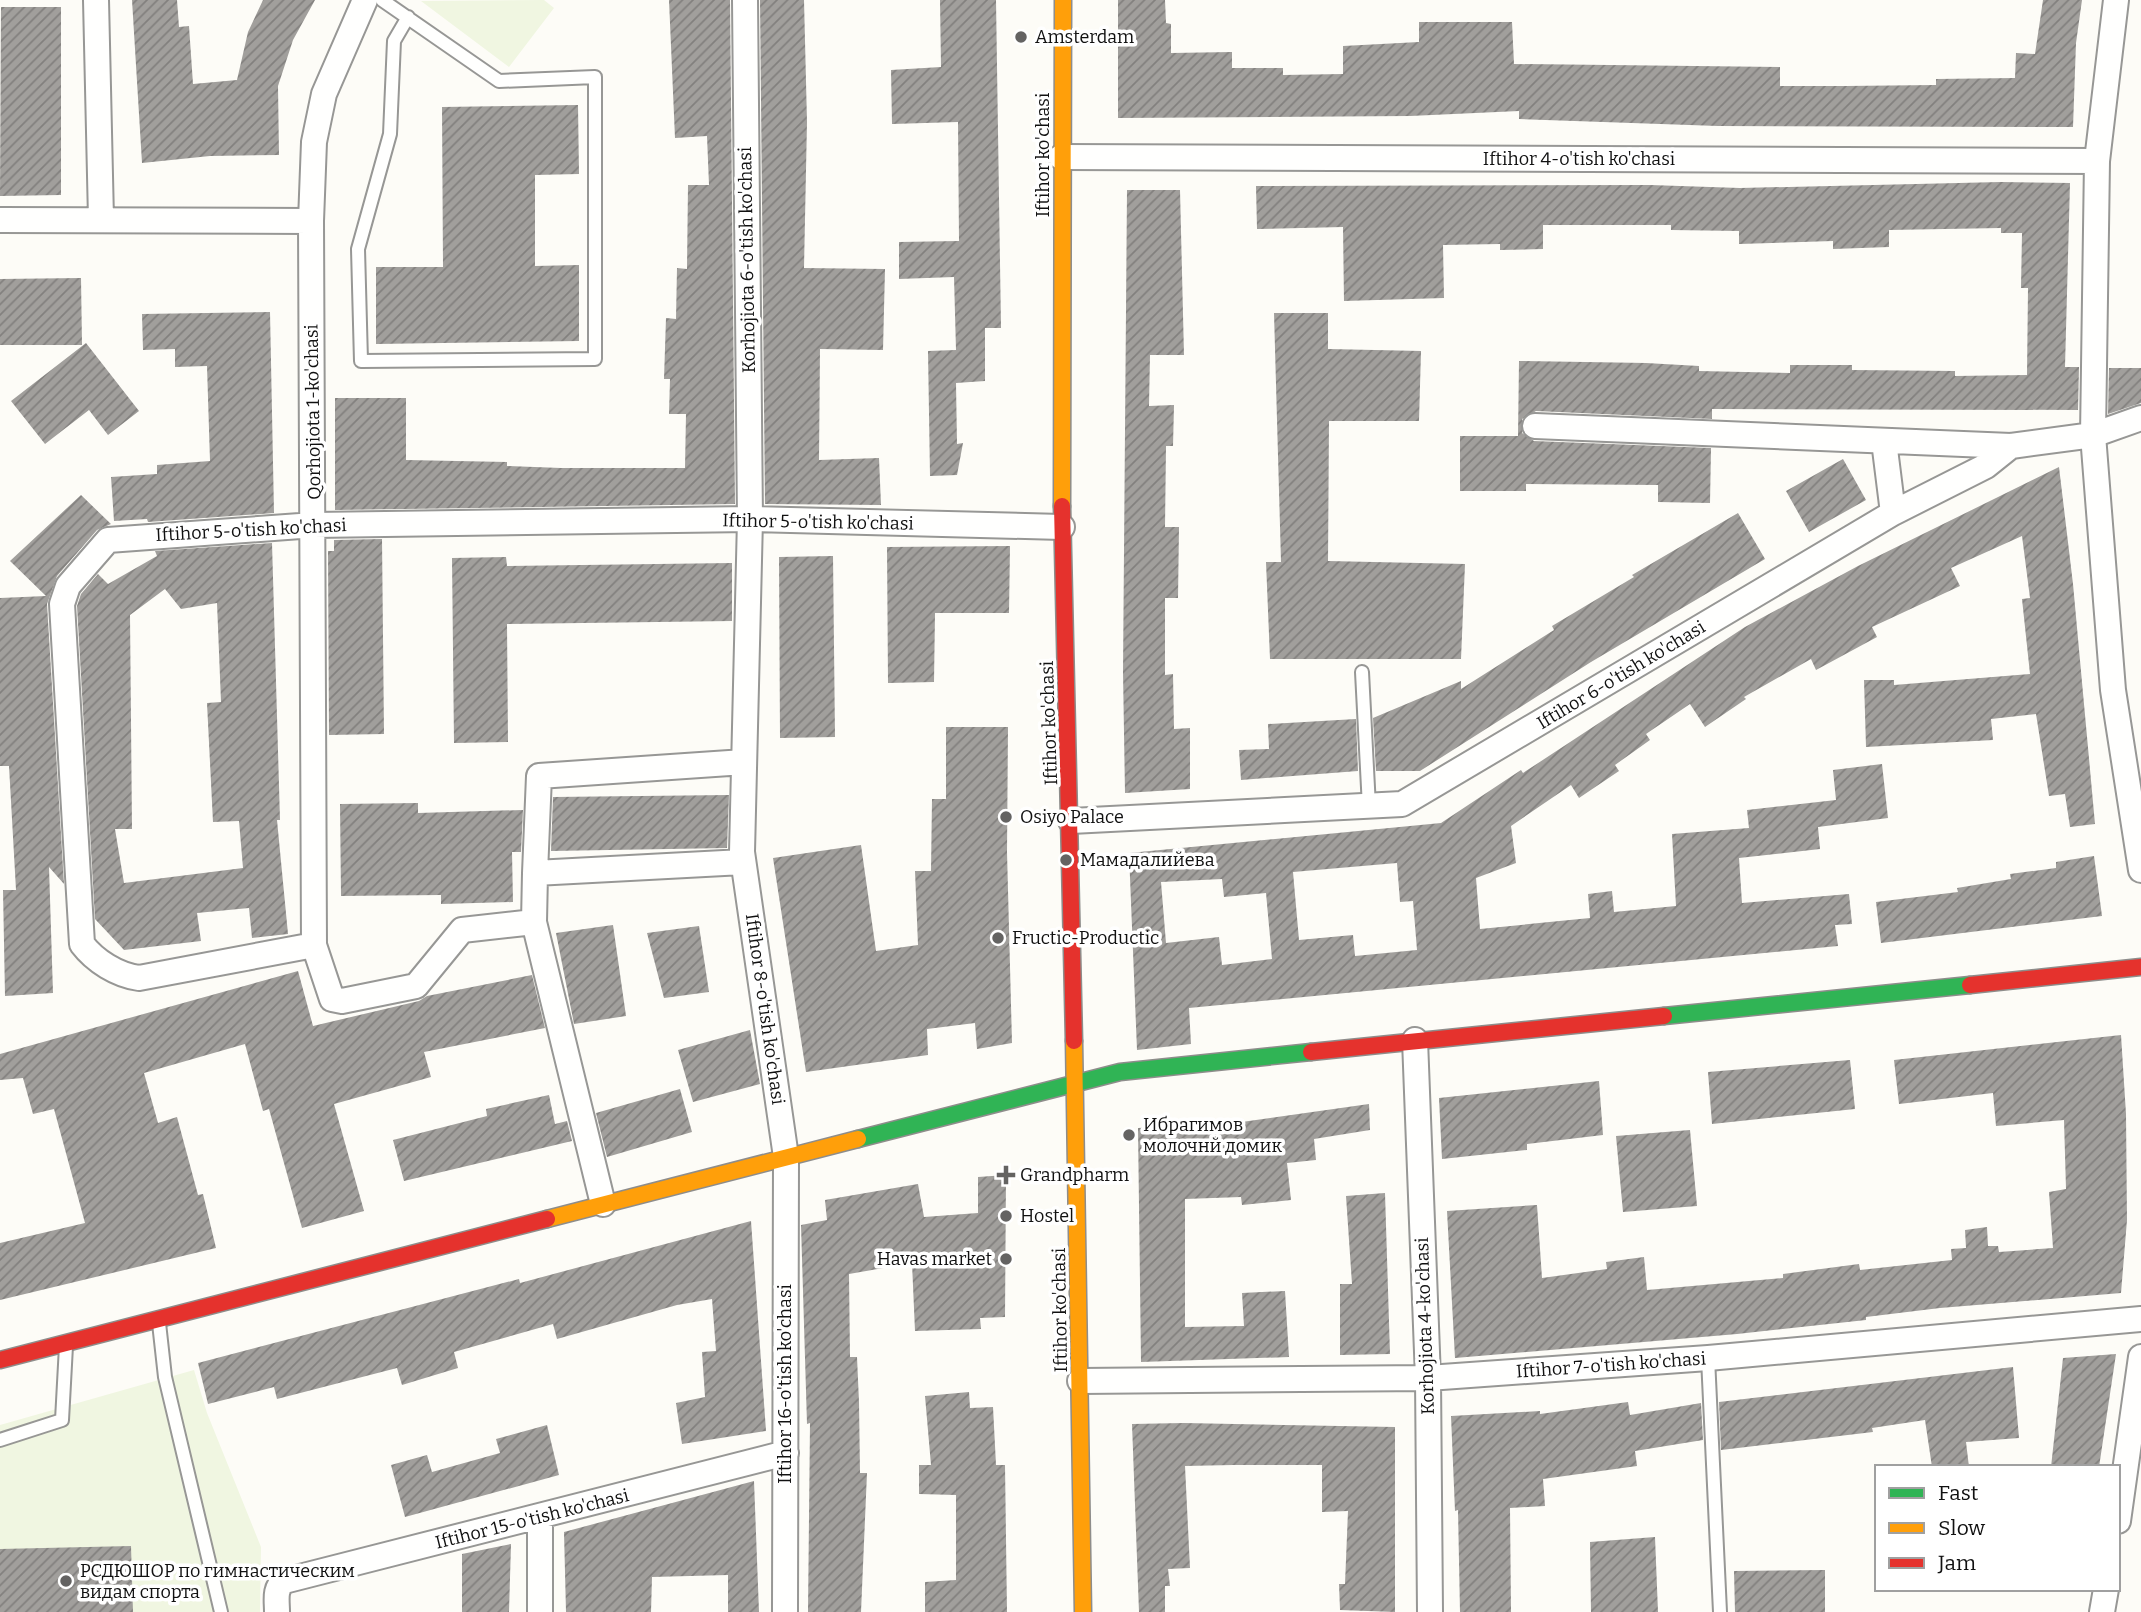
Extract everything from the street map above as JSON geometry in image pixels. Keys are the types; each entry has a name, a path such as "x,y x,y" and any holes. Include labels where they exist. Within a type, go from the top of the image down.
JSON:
{"street":[{"path":"96,0 101,219"},
{"name":"Qorhojiota 1-ko'chasi","path":"365,0 324,94 314,142 311,221 314,945 332,999 342,1001 416,986 462,930 534,922"},
{"name":"Korhojiota 6-o'tish ko'chasi","path":"745,0 750,519"},
{"name":"Iftihor ko'chasi","path":"1063,0 1062,527 1071,821 1083,1612"},
{"path":"2116,0 2097,161 2093,435 2113,690 2141,870"},
{"name":"Iftihor 4-o'tish ko'chasi","path":"1062,157 2097,161"},
{"path":"0,220 311,221"},
{"path":"1535,426 2011,446 2093,435 2141,418"},
{"path":"1884,440 1893,513"},
{"name":"Iftihor 6-o'tish ko'chasi","path":"1071,821 1398,805 1893,513 1986,466 2011,446"},
{"name":"Iftihor 5-o'tish ko'chasi","path":"314,945 139,978 125,976 91,956 82,944 62,604 68,586 108,540 314,525 750,519 1062,527"},
{"name":"Iftihor 8-o'tish ko'chasi","path":"750,519 743,862 786,1157"},
{"path":"603,1204 534,922 538,776 744,761"},
{"path":"536,873 743,862"},
{"path":"0,1360 1120,1072 2141,967"},
{"name":"Korhojiota 4-ko'chasi","path":"1415,1040 1428,1378 1430,1612"},
{"name":"Iftihor 16-o'tish ko'chasi","path":"785,1612 786,1157"},
{"name":"Iftihor 7-o'tish ko'chasi","path":"1080,1381 1428,1378 1708,1358 2141,1319"},
{"path":"2120,1507 2141,1357"},
{"name":"Iftihor 15-o'tish ko'chasi","path":"277,1612 278,1585 284,1581 786,1453"},
{"path":"540,1517 540,1612"},
{"path":"2102,1612 2106,1591"}],"lane":[{"path":"382,0 408,17 499,81 595,77 595,359 361,361 358,248 390,134 394,41 408,17"},
{"path":"1362,672 1369,807"},
{"path":"159,1319 165,1377 221,1612"},
{"path":"0,1440 62,1420 66,1343"},
{"path":"1708,1358 1720,1612"}],"green space":[{"path":"544,0 554,8 509,67 421,1"},
{"path":"194,1370 207,1413 261,1547 260,1612 0,1612 0,1425"}],"building":[{"path":"132,0 177,0 179,27 189,26 193,84 237,80 248,32 263,0 315,0 293,40 278,86 279,155 210,156 142,163"},
{"path":"669,0 730,0 735,504 335,510 335,398 406,398 406,460 507,462 507,466 561,468 685,468 686,414 669,414 670,379 664,379 666,318 676,319 677,268 687,269 688,185 709,185 707,136 675,138"},
{"path":"760,0 804,0 807,122 804,268 885,269 883,350 820,349 819,460 879,458 881,505 765,504"},
{"path":"940,0 996,0 1001,328 985,328 985,381 956,383 957,444 963,443 957,475 930,476 928,351 956,350 954,277 899,279 899,242 959,241 958,122 892,124 891,70 941,67"},
{"path":"1118,0 1165,0 1166,23 1171,24 1171,53 1232,52 1232,68 1283,68 1283,75 1343,74 1343,46 1419,42 1419,22 1512,22 1514,64 1780,67 1780,86 1845,86 1936,85 1936,79 2015,78 2016,53 2035,54 2043,0 2082,0 2076,43 2073,127 1718,126 1519,119 1519,111 1410,116 1118,118"},
{"path":"1,7 61,7 61,195 0,196"},
{"path":"578,105 579,174 535,175 535,266 579,265 579,341 376,344 376,267 443,267 442,107"},
{"path":"2070,183 2065,367 2079,367 2078,410 1712,409 1712,419 1536,411 1522,419 1522,433 1534,441 1711,448 1710,503 1658,502 1658,485 1526,484 1526,491 1460,491 1460,436 1518,436 1519,361 1646,363 1699,366 1699,371 1790,373 1790,365 1852,365 1852,370 1955,371 1955,376 2027,375 2028,288 2021,288 2022,233 2001,233 2001,228 1889,230 1889,247 1833,249 1833,241 1739,244 1739,231 1671,230 1671,225 1543,225 1543,249 1500,250 1500,244 1443,245 1444,298 1344,301 1343,227 1257,229 1256,186 1650,185 1740,188"},
{"path":"1127,190 1180,190 1184,355 1150,355 1149,406 1174,405 1173,446 1166,446 1165,527 1179,527 1178,598 1165,598 1165,675 1173,674 1174,729 1190,728 1190,789 1125,793 1123,672"},
{"path":"81,278 82,345 0,345 0,279"},
{"path":"270,312 274,513 148,522 147,519 114,521 111,477 157,474 157,465 210,461 207,366 175,367 175,349 143,350 142,314"},
{"path":"1274,313 1328,313 1328,349 1421,351 1419,421 1329,421 1328,561 1465,564 1461,659 1270,659 1266,562 1281,562"},
{"path":"86,343 139,411 108,435 89,410 45,444 11,401"},
{"path":"2109,368 2141,368 2141,403 2108,414"},
{"path":"1843,459 1866,500 1809,532 1786,491"},
{"path":"2059,467 2073,584 2095,824 2070,827 2065,794 2049,796 2036,714 1991,719 1993,740 1866,747 1864,680 1894,680 1894,685 2030,674 2022,599 2030,598 2022,536 1951,568 1960,586 1872,627 1877,637 1816,670 1811,659 1744,697 1746,699 1705,727 1690,704 1646,734 1650,740 1615,765 1619,771 1579,798 1571,785 1511,826 1516,863 1476,878 1480,929 1590,918 1588,894 1612,891 1614,912 1676,906 1672,834 1749,828 1747,810 1836,800 1833,770 1882,764 1888,818 1818,827 1820,849 1739,858 1742,903 1849,894 1852,924 1835,925 1838,946 1189,1008 1191,1044 1137,1050 1129,853 1441,823 1521,770 1523,773 1745,627 1858,566","holes":["1397,863 1400,902 1413,901 1417,950 1355,956 1353,935 1299,940 1293,872","1222,879 1224,897 1266,893 1272,959 1222,965 1219,937 1166,943 1161,882"]},
{"path":"81,495 111,524 97,530 57,576 47,604 64,884 49,867 53,993 5,996 3,890 16,890 9,766 0,766 0,598 46,596 10,561"},
{"path":"1738,513 1765,559 1591,662 1420,771 1376,771 1373,718 1461,681 1461,689 1554,630 1552,626 1634,577 1632,575"},
{"path":"382,539 384,734 329,735 328,551 334,551 334,540"},
{"path":"272,543 280,820 277,820 288,934 252,938 249,908 197,913 201,941 124,950 95,919 77,606 81,594 98,574 108,584 157,556 155,551","holes":["165,589 181,609 217,603 221,702 207,703 213,822 239,821 243,868 124,883 115,829 132,829 130,615"]},
{"path":"1010,546 1009,613 935,613 934,682 888,683 887,547"},
{"path":"833,556 835,737 780,738 779,557"},
{"path":"506,557 507,566 732,563 732,621 507,624 508,742 454,743 452,558"},
{"path":"1356,719 1358,771 1241,780 1239,750 1269,749 1268,724"},
{"path":"946,727 1008,727 1007,852 1012,1043 977,1049 975,1023 927,1029 928,1055 806,1072 773,858 861,845 876,951 918,945 915,871 931,871 932,799 946,799"},
{"path":"729,795 727,848 551,851 553,797"},
{"path":"418,803 418,813 523,810 521,852 512,852 513,902 441,904 441,895 341,896 340,804"},
{"path":"2094,856 2102,916 1881,943 1876,902 1958,892 1957,888 2011,879 2010,874 2056,868 2056,862"},
{"path":"613,925 626,1016 574,1024 556,933"},
{"path":"699,926 709,992 664,998 647,933"},
{"path":"298,971 313,1026 419,1001 427,996 532,975 545,1028 424,1052 431,1077 334,1104 364,1211 302,1228 269,1109 263,1111 245,1044 144,1073 158,1123 177,1117 198,1195 203,1194 216,1248 0,1300 0,1243 85,1223 54,1109 33,1114 23,1078 0,1080 0,1054"},
{"path":"750,1030 760,1084 693,1102 678,1050"},
{"path":"2121,1035 2126,1114 2127,1220 2121,1293 1940,1308 1866,1317 1866,1320 1737,1334 1455,1358 1447,1211 1537,1205 1542,1278 1607,1269 1606,1262 1644,1257 1647,1290 1783,1278 1783,1274 1859,1264 1860,1270 1952,1260 1951,1249 1966,1248 1965,1230 1987,1227 1988,1246 1998,1246 1999,1252 2053,1248 2049,1192 2066,1189 2064,1120 1996,1126 1993,1093 1899,1104 1894,1060"},
{"path":"1850,1060 1855,1109 1712,1124 1708,1072"},
{"path":"1599,1081 1603,1135 1527,1144 1527,1150 1442,1159 1439,1098"},
{"path":"680,1089 692,1132 607,1157 596,1113"},
{"path":"549,1095 555,1124 567,1121 572,1141 404,1181 393,1140 487,1116 486,1109"},
{"path":"1369,1104 1370,1130 1314,1139 1316,1160 1287,1163 1291,1200 1242,1205 1241,1197 1185,1199 1185,1327 1244,1326 1242,1293 1285,1291 1289,1357 1141,1362 1138,1128 1199,1125 1199,1128"},
{"path":"1690,1130 1697,1206 1623,1212 1616,1136"},
{"path":"1006,1175 1005,1317 980,1318 981,1329 915,1331 912,1263 849,1274 850,1357 857,1357 860,1473 867,1473 861,1612 808,1612 810,1423 807,1424 801,1225 827,1220 825,1200 918,1184 924,1217 978,1213 978,1177"},
{"path":"1385,1193 1390,1354 1340,1355 1340,1284 1352,1284 1346,1196"},
{"path":"751,1221 766,1431 682,1444 676,1403 705,1397 702,1352 716,1351 712,1299 677,1305 557,1339 553,1324 454,1352 458,1368 402,1385 397,1368 277,1399 274,1387 208,1404 198,1363 519,1279 520,1283"},
{"path":"2116,1354 2099,1465 2051,1465 2063,1358"},
{"path":"2013,1367 2019,1438 1966,1442 1969,1465 1932,1465 1925,1420 1872,1428 1873,1432 1721,1450 1719,1402"},
{"path":"969,1392 970,1408 993,1407 996,1465 1005,1465 1007,1612 925,1612 925,1582 956,1580 956,1495 919,1494 919,1465 931,1465 925,1396"},
{"path":"1628,1402 1630,1415 1701,1403 1703,1440 1635,1451 1637,1466 1543,1479 1545,1506 1510,1508 1511,1612 1460,1612 1458,1510 1455,1511 1451,1416 1540,1411 1540,1414"},
{"path":"1132,1424 1395,1427 1395,1612 1340,1610 1339,1584 1345,1584 1348,1511 1322,1512 1322,1465 1233,1465 1185,1466 1190,1568 1168,1569 1170,1586 1165,1586 1165,1612 1139,1612"},
{"path":"547,1425 559,1475 405,1517 391,1465 427,1455 432,1472 500,1453 496,1439"},
{"path":"754,1481 759,1612 728,1612 728,1575 652,1577 651,1612 566,1612 564,1532"},
{"path":"1655,1537 1658,1612 1591,1612 1590,1542"},
{"path":"511,1544 509,1612 462,1612 462,1554"},
{"name":"РСДЮШОР по гимнастическим видам спорта","path":"131,1546 133,1612 0,1612 0,1549"},
{"path":"1825,1570 1825,1612 1735,1612 1734,1571"}],"traffic: fast":[{"path":"1664,1016 1970,985"},
{"path":"858,1139 1120,1072 1311,1052"}],"traffic: slow":[{"path":"1062,506 1063,0"},
{"path":"1074,1041 1083,1612"},
{"path":"547,1219 858,1139"}],"traffic: jam":[{"path":"1062,506 1074,1041"},
{"path":"1970,985 2141,967"},
{"path":"1311,1052 1664,1016"},
{"path":"0,1360 547,1219"}],"place":[{"name":"Amsterdam","path":"1021,37"},
{"name":"Osiyo Palace","path":"1006,817"},
{"name":"Мамадалийева","path":"1066,860"},
{"name":"Fructic-Productic","path":"998,938"},
{"name":"Ибрагимов молочнй домик","path":"1129,1135"},
{"name":"Grandpharm","path":"1006,1175"},
{"name":"Hostel","path":"1006,1216"},
{"name":"Havas market","path":"1006,1259"},
{"name":"РСДЮШОР по гимнастическим видам спорта","path":"66,1581"}]}
